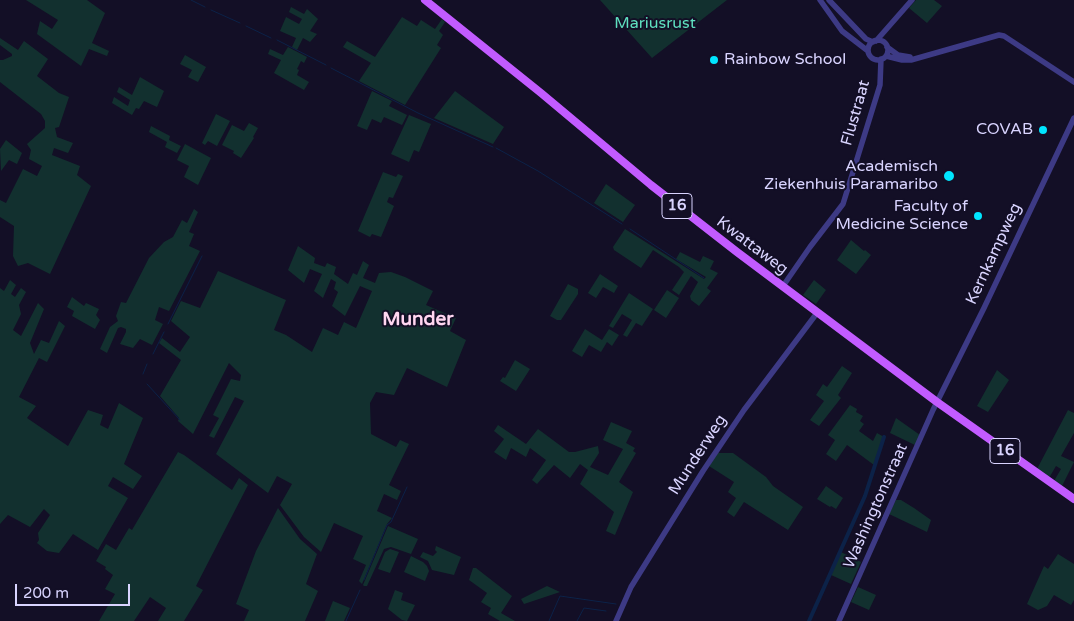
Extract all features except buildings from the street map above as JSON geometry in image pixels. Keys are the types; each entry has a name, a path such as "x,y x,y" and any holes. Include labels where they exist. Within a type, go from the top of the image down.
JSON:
{"main road":[{"name":"Kwattaweg","path":"425,0 541,93 651,185 937,402 1074,499"}],"street":[{"name":"Flustraat","path":"783,286 843,204 880,85 880,58 870,56 868,51 842,31 820,0"},
{"path":"829,0 866,39 886,45 898,55 920,58"},
{"path":"868,51 869,46 888,28 912,0"},
{"path":"888,28 884,36 886,45 880,58 902,60 920,58 999,35 1004,36 1074,82"},
{"name":"Kernkampweg","path":"937,402 1074,118"},
{"name":"Munderweg","path":"616,621 631,587 703,472 744,410 818,312"},
{"name":"Washingtonstraat","path":"840,621 937,402"}],"green space":[{"path":"26,0 87,0 105,13 92,43 109,51 107,56 89,49 81,66 37,34 40,21 52,29 58,20"},
{"name":"Mariusrust","path":"600,0 727,0 652,58"},
{"path":"916,0 934,0 942,6 927,23 909,8"},
{"path":"291,7 304,14 307,9 318,19 310,31 317,34 310,42 303,38 297,50 292,47 296,38 280,31 286,17 299,24 302,19 289,12"},
{"path":"402,17 417,26 421,20 435,29 442,19 445,22 439,31 443,35 437,45 441,48 405,105 359,81 371,63 343,47 347,41 375,57"},
{"path":"0,38 18,50 24,41 48,59 37,76 59,93 69,97 59,127 55,128 57,137 73,143 68,153 54,148 52,155 80,166 77,175 91,186 50,274 28,263 18,266 13,256 14,226 0,217 0,200 6,203 23,169 37,176 42,166 29,159 31,150 27,144 45,128 45,121 41,114 0,82 0,60 12,56 12,54 0,45"},
{"path":"288,47 307,57 304,63 301,61 297,69 299,70 297,75 309,82 304,90 274,73 281,60 268,54 270,49 283,55"},
{"path":"185,55 206,67 198,82 188,77 192,70 180,64"},
{"path":"140,77 164,91 157,107 144,101 139,109 136,108 132,115 112,103 114,97 128,106 130,100 117,92 119,87 132,95"},
{"path":"372,91 392,101 389,106 407,115 402,125 384,117 381,123 372,119 367,130 357,126"},
{"path":"455,91 504,127 493,144 434,118"},
{"path":"216,114 230,121 217,146 208,141 205,145 202,143"},
{"path":"409,115 431,124 419,152 414,150 409,162 391,154"},
{"path":"249,123 258,128 241,158 233,153 234,151 222,145 232,125 244,131"},
{"path":"151,126 170,136 169,140 181,146 177,153 165,147 167,142 149,132"},
{"path":"6,140 22,153 17,164 9,160 1,171 0,149"},
{"path":"185,144 211,158 198,185 184,177 189,166 177,160"},
{"path":"383,172 396,177 398,174 403,176 393,198 389,197 387,202 394,206 381,237 372,234 370,237 358,231"},
{"path":"606,184 635,205 623,222 594,203"},
{"path":"194,209 198,212 189,232 194,234 189,246 200,251 169,311 159,307 155,320 163,324 152,345 140,339 133,348 120,344 126,332 126,329 121,327 118,328 107,353 100,349 110,327 118,321 116,316 121,302 126,303 149,258 164,242 173,237 182,220 187,223"},
{"path":"625,229 704,279 706,277 676,259 680,252 700,262 703,256 714,261 710,269 718,273 707,288 711,291 699,306 691,300 690,296 698,282 691,276 679,295 672,290 684,272 679,267 653,250 641,268 614,250 613,247"},
{"path":"851,240 871,255 856,274 837,260"},
{"path":"298,246 315,258 314,263 325,267 327,263 336,267 334,274 348,284 353,273 357,275 363,261 369,265 363,278 375,283 379,273 391,272 433,291 426,305 456,318 450,331 466,340 447,387 407,368 394,395 376,392 370,403 371,434 396,447 400,440 409,444 389,485 401,491 397,500 384,494 377,511 392,518 387,524 362,584 359,581 366,565 353,559 363,536 334,523 321,552 304,537 280,505 292,484 277,476 268,493 216,454 244,401 235,397 214,438 209,436 219,418 213,415 231,379 240,381 241,375 229,363 193,434 178,421 179,418 160,396 181,360 159,343 162,338 180,352 190,337 171,321 181,301 200,308 218,271 286,300 274,330 286,335 312,352 323,328 338,335 344,322 356,328 372,291 360,286 345,316 332,306 338,292 334,289 336,282 331,279 323,298 314,291 322,274 310,269 304,283 288,270"},
{"path":"600,274 618,286 614,293 603,287 596,298 588,293"},
{"path":"10,280 16,285 11,294 15,297 21,288 26,292 19,305 21,314 13,330 21,336 38,303 44,309 30,343 34,354 41,340 49,343 59,321 65,326 47,362 39,358 19,397 36,406 27,418 68,446 88,410 103,415 100,425 108,429 119,403 143,418 124,464 142,476 133,489 113,477 108,486 128,498 98,550 73,534 59,553 47,551 37,543 39,540 38,533 50,515 44,509 30,527 8,515 0,524 0,288 4,291"},
{"path":"814,280 826,290 816,304 803,295"},
{"path":"568,284 578,289 578,294 561,320 557,320 550,316"},
{"path":"667,290 679,298 666,318 654,310"},
{"path":"629,293 653,309 642,326 636,323 627,337 623,335 632,320 622,314 613,328 609,326"},
{"path":"72,297 84,306 86,303 99,309 96,315 100,320 95,329 72,316 74,311 67,307"},
{"path":"585,329 602,340 609,329 619,335 612,346 607,342 601,352 589,345 582,357 572,351"},
{"path":"515,360 530,369 516,391 500,381 503,377 505,378"},
{"path":"842,366 852,373 838,395 841,398 819,426 810,420 824,401 816,395 823,384 827,387"},
{"path":"997,370 1009,380 988,412 977,406"},
{"path":"850,405 863,416 860,421 864,424 859,431 873,441 877,433 884,437 874,465 847,445 836,461 826,454 835,440 828,435"},
{"path":"1068,410 1074,413 1074,433 1061,456 1074,462 1062,486 1054,481 1061,469 1056,466 1049,478 1037,469"},
{"path":"896,418 920,435 915,445 890,433"},
{"path":"611,422 632,431 626,443 635,448 633,451 636,453 619,482 633,492 615,535 606,531 614,512 580,484 588,470 580,464 570,478 554,465 537,484 532,480 546,460 530,448 526,457 511,448 506,460 494,452 504,439 494,431 498,425 526,444 538,429 569,452 598,446 599,453 590,467 608,475 623,449 603,440"},
{"path":"178,452 232,490 239,478 248,485 196,586 203,590 184,621 158,621 166,608 150,597 134,621 99,621 115,594 105,589 113,575 105,569 106,567 96,561 106,544 116,550 129,528 132,530"},
{"path":"718,453 733,453 766,477 773,486 803,507 788,530 744,502 734,517 727,512 736,498 728,492 734,482 709,466"},
{"path":"826,486 843,498 836,509 817,499"},
{"path":"896,500 901,500 931,520 927,532 889,514"},
{"path":"278,508 300,539 317,554 306,584 318,591 305,621 244,621 249,610 236,604 256,551"},
{"path":"388,526 418,539 411,554 391,547 384,549 367,586 364,586 363,585"},
{"path":"436,546 461,557 454,575 432,570 428,561 420,557 423,552 433,556 437,552 435,550"},
{"path":"390,549 399,552 390,573 378,569 385,552"},
{"path":"841,552 861,562 851,584 831,575"},
{"path":"1058,554 1074,564 1074,600 1071,605 1054,595 1047,606 1038,610 1027,604 1044,566 1048,569"},
{"path":"411,556 427,566 429,571 425,581 404,572"},
{"path":"473,568 476,568 512,596 501,613 515,621 500,621 488,614 491,608 481,602 487,593 469,580"},
{"path":"547,586 560,592 524,604 521,599"},
{"path":"858,587 876,595 869,610 851,602"},
{"path":"395,590 403,593 401,600 415,605 407,621 402,620 388,609"},
{"path":"333,601 350,608 344,621 325,621"}],"waterway":[{"path":"191,0 205,7"},
{"path":"211,10 240,23"},
{"path":"246,26 271,38"},
{"path":"277,40 326,65"},
{"path":"331,68 418,113 493,147"},
{"path":"496,148 538,171 622,224"},
{"path":"630,229 704,278"},
{"path":"168,324 202,256"},
{"path":"153,354 164,332"},
{"path":"143,374 147,364"},
{"path":"147,384 180,420"},
{"path":"809,621 865,496 884,437"},
{"path":"364,580 387,525 391,522 407,487"},
{"path":"346,621 360,590"},
{"path":"549,621 560,596 616,604"},
{"path":"577,621 584,608 606,611"}],"place":[{"name":"Rainbow School","path":"714,60"},
{"name":"COVAB","path":"1043,130"},
{"name":"Academisch Ziekenhuis Paramaribo","path":"949,176"},
{"name":"Faculty of Medicine Science","path":"978,216"}],"district":[{"name":"Munder","path":"418,320"}]}
